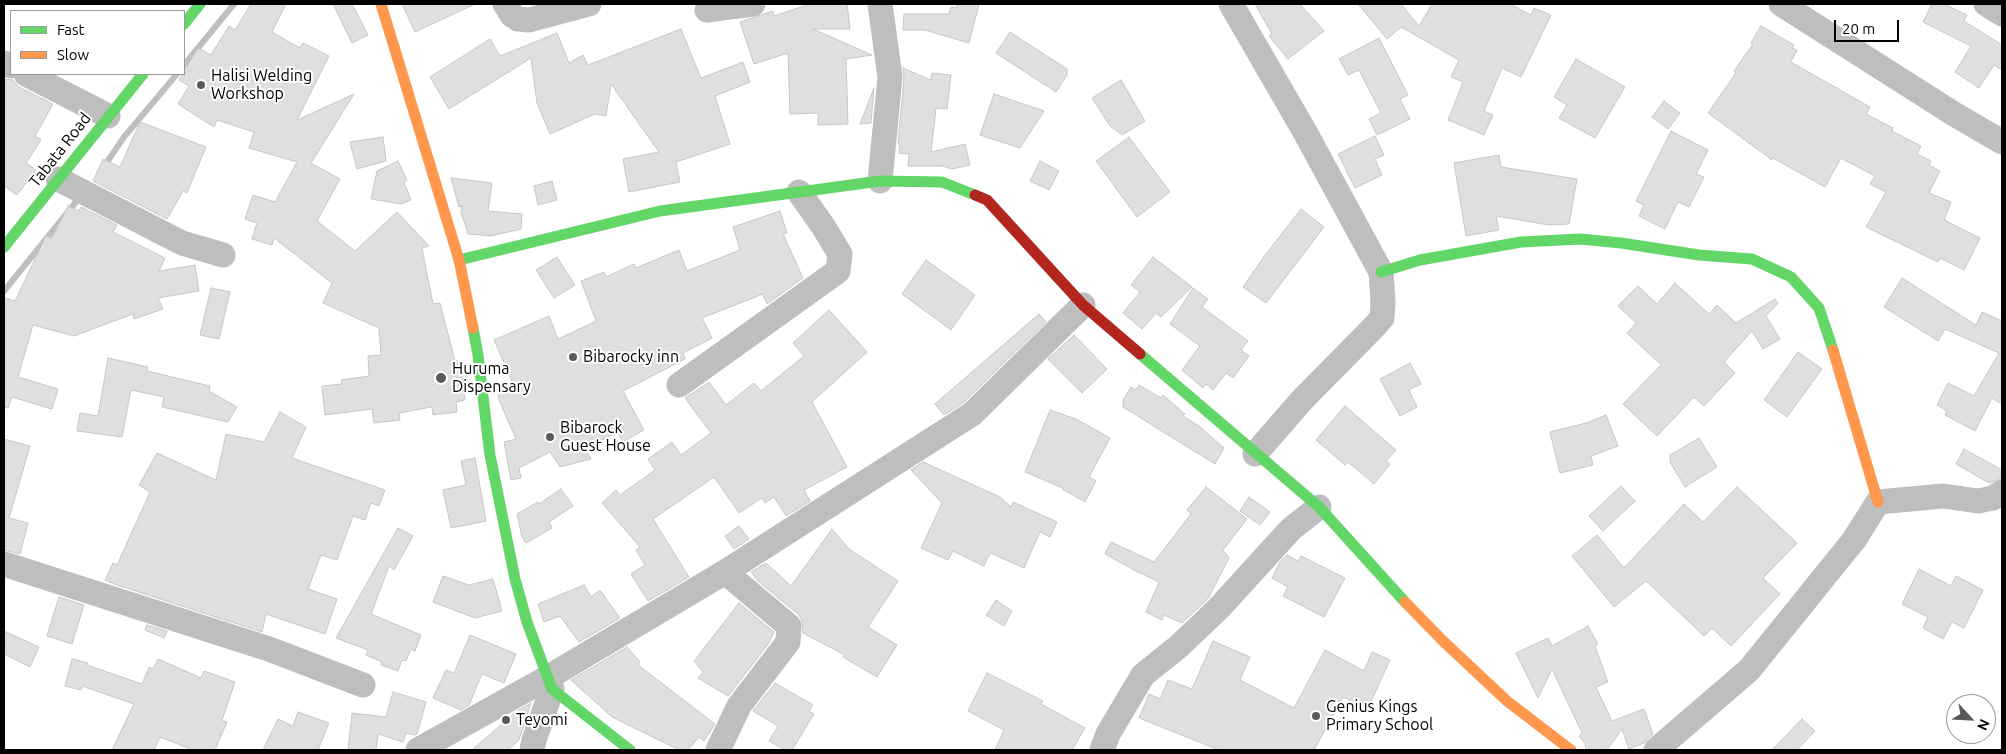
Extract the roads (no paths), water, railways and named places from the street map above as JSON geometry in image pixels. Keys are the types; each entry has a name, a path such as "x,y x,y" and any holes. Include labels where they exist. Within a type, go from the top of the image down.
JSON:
{"street":[{"path":"185,23 200,4"},
{"path":"380,4 391,33 459,260 478,356 490,455 515,579 527,622 550,684 630,750"},
{"path":"505,4 512,15 518,19 529,20 589,4"},
{"path":"707,10 754,4"},
{"path":"880,4 890,77 880,182"},
{"path":"1231,4 1305,132 1381,272 1383,302 1382,318 1351,352 1302,400 1255,454"},
{"path":"1781,4 1954,114 2002,142"},
{"path":"1986,4 2002,14"},
{"path":"28,75 108,116"},
{"name":"Tabata Road","path":"4,247 142,75"},
{"path":"58,179 182,243 223,255"},
{"path":"459,260 660,211 880,182 942,182 988,200 1083,305 1319,507 1379,575 1443,641 1507,701 1571,750"},
{"path":"679,385 838,270 840,254 799,192"},
{"path":"1381,272 1420,260 1521,242 1580,240 1621,243 1699,255 1752,259 1791,277 1819,308 1878,502 1854,540 1749,670 1656,750"},
{"path":"418,750 550,684 972,414 1083,305"},
{"path":"1878,502 1943,496 1978,501 1993,498 2002,492"},
{"path":"1102,750 1108,734 1143,675 1178,647 1218,608 1291,529 1319,507"},
{"path":"4,564 269,649 363,685"},
{"path":"718,750 739,706 788,642 789,626 725,572"},
{"path":"532,750 550,684"}],"waterway":[{"path":"185,64 234,4"},
{"path":"103,168 124,137 176,75"},
{"path":"4,291 80,197"}],"place":[{"name":"Halisi Welding Workshop","path":"201,85"},
{"name":"Bibarocky inn","path":"573,357"},
{"name":"Huruma Dispensary","path":"441,378"},
{"name":"Bibarock Guest House","path":"550,437"},
{"name":"Genius Kings Primary School","path":"1316,716"},
{"name":"Teyomi","path":"506,720"}]}
